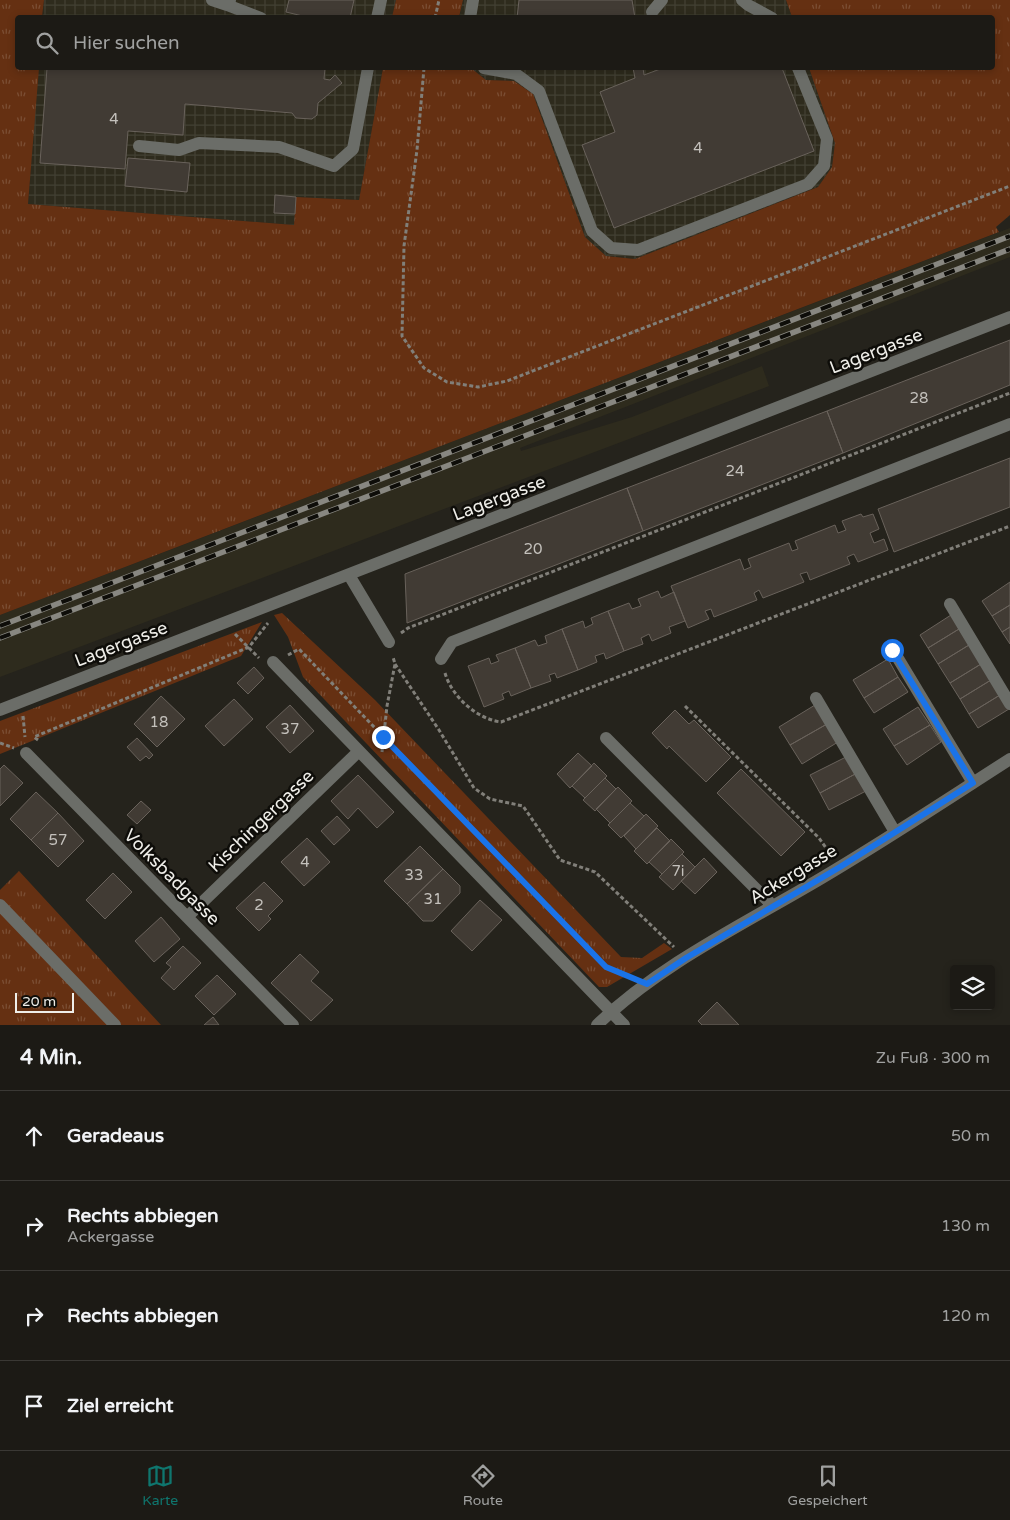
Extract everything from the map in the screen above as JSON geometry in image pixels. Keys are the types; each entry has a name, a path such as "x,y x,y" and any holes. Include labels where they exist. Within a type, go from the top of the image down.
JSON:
{"street":[{"path":"212,0 228,3 254,15"},
{"path":"378,15 381,0"},
{"path":"470,15 473,0"},
{"path":"652,12 662,0"},
{"path":"742,0 748,6 766,15"},
{"path":"139,146 179,150 199,143 279,147 334,166 353,148 368,70"},
{"path":"495,70 516,74 538,91 592,231 611,248 638,250 808,184 824,166 827,139 799,70"},
{"name":"Lagergasse","path":"0,710 1010,318"},
{"path":"441,658 452,642 1010,424"},
{"path":"349,575 389,642"},
{"path":"950,604 1010,704"},
{"path":"892,650 973,783"},
{"path":"273,662 624,1025"},
{"path":"816,698 895,832"},
{"path":"606,738 773,906"},
{"name":"Kischingergasse","path":"187,916 359,751"},
{"name":"Volksbadgasse","path":"26,753 293,1025"},
{"name":"Ackergasse","path":"597,1025 611,1011 686,958 840,867 1010,759"},
{"path":"0,905 115,1025"}],"path":[{"path":"436,15 439,0"},
{"path":"424,70 417,150 404,246 402,336 424,368 447,382 462,386 492,385 507,381 1010,186"},
{"path":"408,628 1010,393"},
{"path":"441,658 449,685 455,692 473,711 487,720 501,722 1010,526"},
{"path":"41,744 34,737 249,648 269,621 269,606"},
{"path":"224,624 260,658 273,662 299,649 606,967 647,984"},
{"path":"389,642 395,664 439,730 474,788 490,799 523,806 560,860 595,872 686,958"},
{"path":"381,774 383,737 395,664"},
{"path":"22,701 26,753"},
{"path":"685,706 819,838 840,867"}],"shaded area":[{"path":"44,0 396,0 393,15 42,15"},
{"path":"463,0 786,0 791,15 460,15"},
{"path":"38,70 383,70 359,200 296,197 294,225 28,204"},
{"path":"474,70 810,70 835,143 832,167 818,187 635,259 606,256 585,237 533,94 514,81 486,80"},
{"path":"1010,228 1010,257 520,448 521,451 632,417 762,366 769,386 0,677 0,615"}],"green space":[{"path":"0,0 44,0 42,15 15,15 15,70 39,70 28,204 294,225 296,197 359,200 383,70 474,70 486,80 514,81 533,94 585,237 606,256 635,259 818,187 832,167 835,143 810,70 995,70 995,15 791,15 786,0 1010,0 1010,215 996,227 999,232 0,615"},
{"path":"396,0 463,0 459,15 392,15"},
{"path":"282,613 375,700 621,957 642,958 664,943 672,949 607,987 599,987 303,677 288,637 274,615"},
{"path":"262,622 241,656 0,754 0,721"},
{"path":"19,871 161,1025 0,1025 0,890"}],"building":[{"path":"289,0 354,0 351,15 298,15 286,12"},
{"path":"519,0 632,0 634,15 517,15"},
{"path":"47,70 325,70 324,79 330,80 335,75 342,83 318,103 317,115 312,119 296,118 292,113 185,104 183,135 128,131 125,169 40,163"},
{"path":"633,70 643,70 644,75 658,70 783,70 814,151 614,228 582,145 615,132 600,92 635,78"},
{"path":"128,158 190,163 187,192 125,186"},
{"path":"275,195 296,197 295,214 274,213"},
{"path":"1010,340 1010,385 843,453 827,411"},
{"path":"827,411 843,453 643,531 627,488"},
{"path":"1010,458 1010,507 894,552 878,509"},
{"path":"627,488 643,531 407,623 405,574"},
{"path":"861,514 863,517 873,514 879,529 870,533 874,543 884,539 888,550 858,562 854,554 847,557 850,564 810,580 807,572 800,574 804,582 763,598 759,590 754,593 757,600 714,617 711,609 705,611 709,619 688,628 671,586 740,559 744,570 751,567 748,559 789,543 792,551 798,549 795,541 835,525 838,533 846,530 842,521"},
{"path":"1010,582 1010,605 992,616 982,601"},
{"path":"658,591 661,598 674,592 685,621 669,627 671,633 652,641 649,634 641,638 643,644 624,651 608,611 629,603 632,609 641,606 638,599"},
{"path":"1010,605 1010,627 1002,632 992,616"},
{"path":"608,611 624,651 606,659 604,653 595,656 597,662 578,670 562,629 583,621 585,628 593,624 591,618"},
{"path":"951,615 959,629 928,648 920,635"},
{"path":"1010,627 1010,644 1002,632"},
{"path":"562,629 578,670 557,678 555,673 549,675 551,681 531,688 515,648 535,640 538,646 547,643 545,636"},
{"path":"959,629 969,645 938,664 928,648"},
{"path":"969,645 981,664 950,683 938,664"},
{"path":"515,648 531,688 511,696 509,691 502,694 504,699 484,707 468,666 489,658 491,664 499,661 496,655"},
{"path":"888,659 898,677 864,698 853,680"},
{"path":"981,664 991,680 960,699 950,683"},
{"path":"254,667 264,678 248,694 237,683"},
{"path":"898,677 908,692 874,713 864,698"},
{"path":"991,680 1000,695 969,714 960,699"},
{"path":"1000,695 1009,709 978,728 969,714"},
{"path":"161,696 185,719 157,747 134,724"},
{"path":"234,699 253,719 224,746 205,726"},
{"path":"290,705 314,731 290,753 266,727"},
{"path":"815,705 827,724 790,745 779,727"},
{"path":"918,707 930,725 894,746 883,729"},
{"path":"675,710 689,724 694,720 731,757 706,782 669,746 667,749 652,733"},
{"path":"827,724 838,742 802,764 790,745"},
{"path":"930,725 941,742 907,765 894,746"},
{"path":"137,738 153,755 149,759 146,756 140,761 127,747"},
{"path":"578,753 592,766 570,788 557,774"},
{"path":"848,756 857,773 820,793 810,775"},
{"path":"594,763 607,776 585,798 572,786"},
{"path":"4,765 23,783 0,806 0,769"},
{"path":"741,769 805,832 781,856 717,793"},
{"path":"857,773 866,791 829,810 820,793"},
{"path":"358,775 394,812 377,828 358,808 348,819 331,801"},
{"path":"605,778 616,789 595,811 583,800"},
{"path":"618,787 632,801 610,823 596,809"},
{"path":"36,792 58,813 31,840 10,819"},
{"path":"141,801 151,810 137,824 127,815"},
{"path":"630,803 644,816 621,838 608,825"},
{"path":"58,813 84,841 58,867 31,840"},
{"path":"646,814 658,826 636,849 624,836"},
{"path":"337,816 350,830 334,845 321,831"},
{"path":"657,828 670,841 647,864 634,851"},
{"path":"307,838 330,862 304,886 281,862"},
{"path":"671,839 684,852 662,874 649,862"},
{"path":"420,846 443,869 407,904 384,881"},
{"path":"682,854 695,867 673,890 659,877"},
{"path":"704,858 717,872 695,894 681,881"},
{"path":"443,869 460,886 460,893 433,921 423,921 407,904"},
{"path":"113,873 132,892 105,919 86,900"},
{"path":"264,882 283,901 268,916 271,919 259,931 236,908"},
{"path":"480,900 502,920 472,951 451,931"},
{"path":"161,917 180,939 154,962 135,941"},
{"path":"183,946 201,963 174,990 161,978 171,967 166,963"},
{"path":"300,954 319,972 311,981 333,1000 311,1021 271,983"},
{"path":"217,975 236,994 214,1015 195,996"},
{"path":"717,1002 739,1025 702,1025 698,1021"},
{"path":"213,1017 219,1025 204,1025"}],"railway":[{"path":"0,626 1010,236"},
{"path":"0,638 1010,249"}],"route":[{"path":"383,737 606,967 647,984 686,958 840,867 973,783 892,650"}]}
